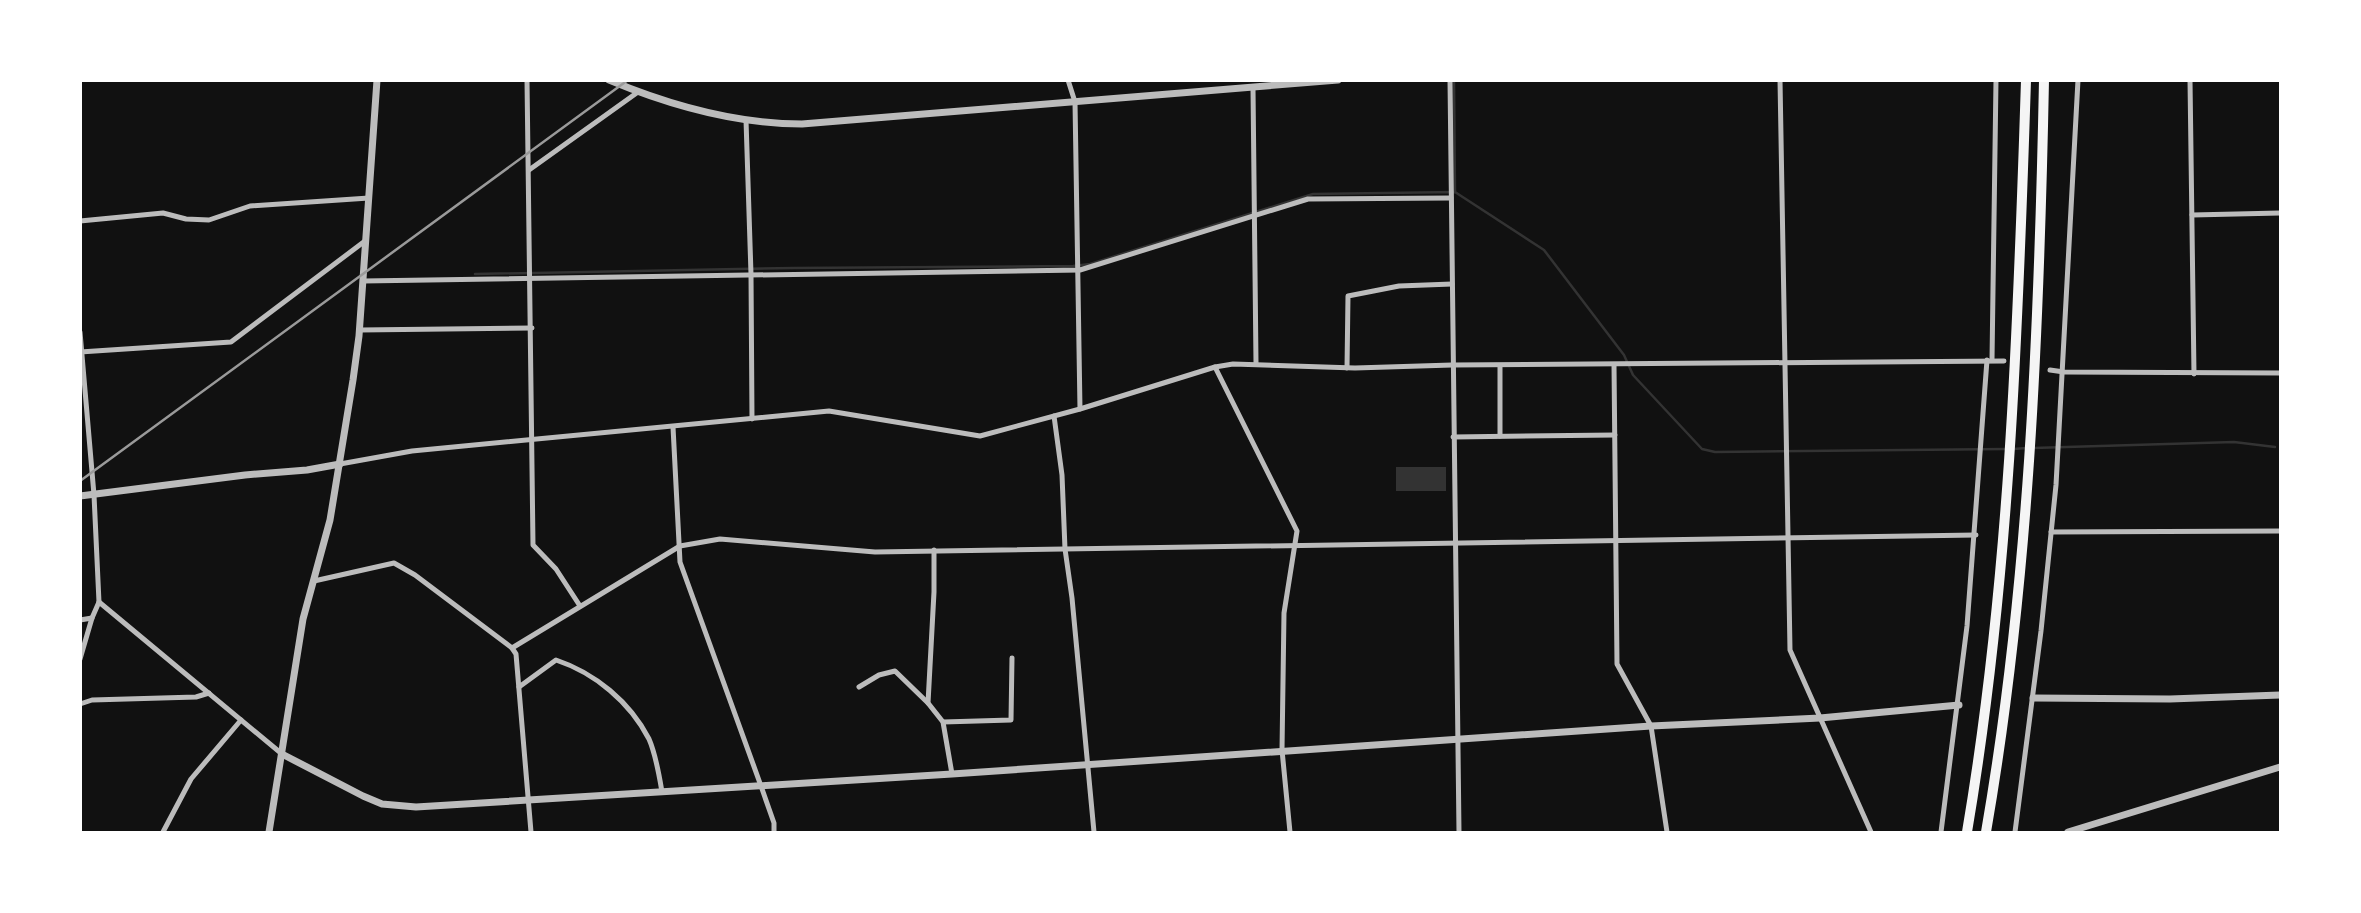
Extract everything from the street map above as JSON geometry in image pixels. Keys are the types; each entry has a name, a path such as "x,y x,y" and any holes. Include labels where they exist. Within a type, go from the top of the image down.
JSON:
{"highway":[{"path":"1967,832 1983,722 2007,496 2026,80"},
{"path":"1986,832 2017,598 2032,430 2040,277 2044,80"}],"street":[{"path":"269,832 303,620 330,520 341,464 360,330 377,80"},
{"path":"527,80 533,545 556,569 580,606"},
{"path":"610,80 638,92 746,120 802,124 1338,80"},
{"path":"1068,80 1075,102 1080,270 1080,409"},
{"path":"1450,80 1459,832"},
{"path":"1780,80 1790,650 1871,832"},
{"path":"1941,832 1959,705 1976,535 1989,360 1996,80"},
{"path":"2015,832 2051,532 2064,372 2078,80"},
{"path":"2190,80 2194,374"},
{"path":"1253,88 1256,363"},
{"path":"529,170 638,92"},
{"path":"746,120 752,419"},
{"path":"80,221 163,213 186,219 209,220 250,206 369,198"},
{"path":"363,281 1080,270 1308,199 1451,198"},
{"path":"2192,215 2280,213"},
{"path":"81,352 230,342 365,242"},
{"path":"1348,368 1348,296 1399,286 1452,284"},
{"path":"360,330 532,328"},
{"path":"80,332 94,495 99,602 80,659"},
{"path":"80,496 307,470 412,451 829,411 980,436 1080,409 1216,367 1256,363 1348,368 2004,361"},
{"path":"1614,365 1618,539 1617,664 1651,726 1667,832"},
{"path":"1500,366 1500,436"},
{"path":"1216,367 1297,531 1284,613 1282,750 1290,832"},
{"path":"2050,370 2194,374 2280,373"},
{"path":"1054,416 1062,475 1065,549 1094,832"},
{"path":"673,427 680,562 774,823 774,832"},
{"path":"1453,437 1615,435"},
{"path":"2051,532 2280,531"},
{"path":"512,648 680,546 720,538 875,552 1976,535"},
{"path":"928,703 934,550"},
{"path":"314,581 394,562 512,648 516,654 531,832"},
{"path":"99,602 282,754 383,804 416,807 952,774 1651,726 1820,718 1959,705"},
{"path":"80,620 92,618"},
{"path":"943,722 1011,720 1012,659"},
{"path":"519,687 556,660 576,667 597,681 624,704 649,741 662,792"},
{"path":"859,687 879,675 894,671 928,703 943,722 952,774"},
{"path":"80,704 92,700 196,697 209,693"},
{"path":"2033,698 2170,699 2280,695"},
{"path":"163,832 191,779 241,720"},
{"path":"2068,832 2086,830 2280,767"}],"shaded area":[{"path":"1396,467 1446,467 1446,491 1396,491"}],"waterway":[{"path":"1454,80 1455,192"},
{"path":"475,274 1073,266 1090,264 1313,194 1455,192 1544,250 1624,355 1633,375 1702,449 1715,452 2006,449"},
{"path":"2033,448 2234,442 2275,447"},
{"path":"2013,449 2027,448"}],"railway":[{"path":"80,481 628,80"}]}
